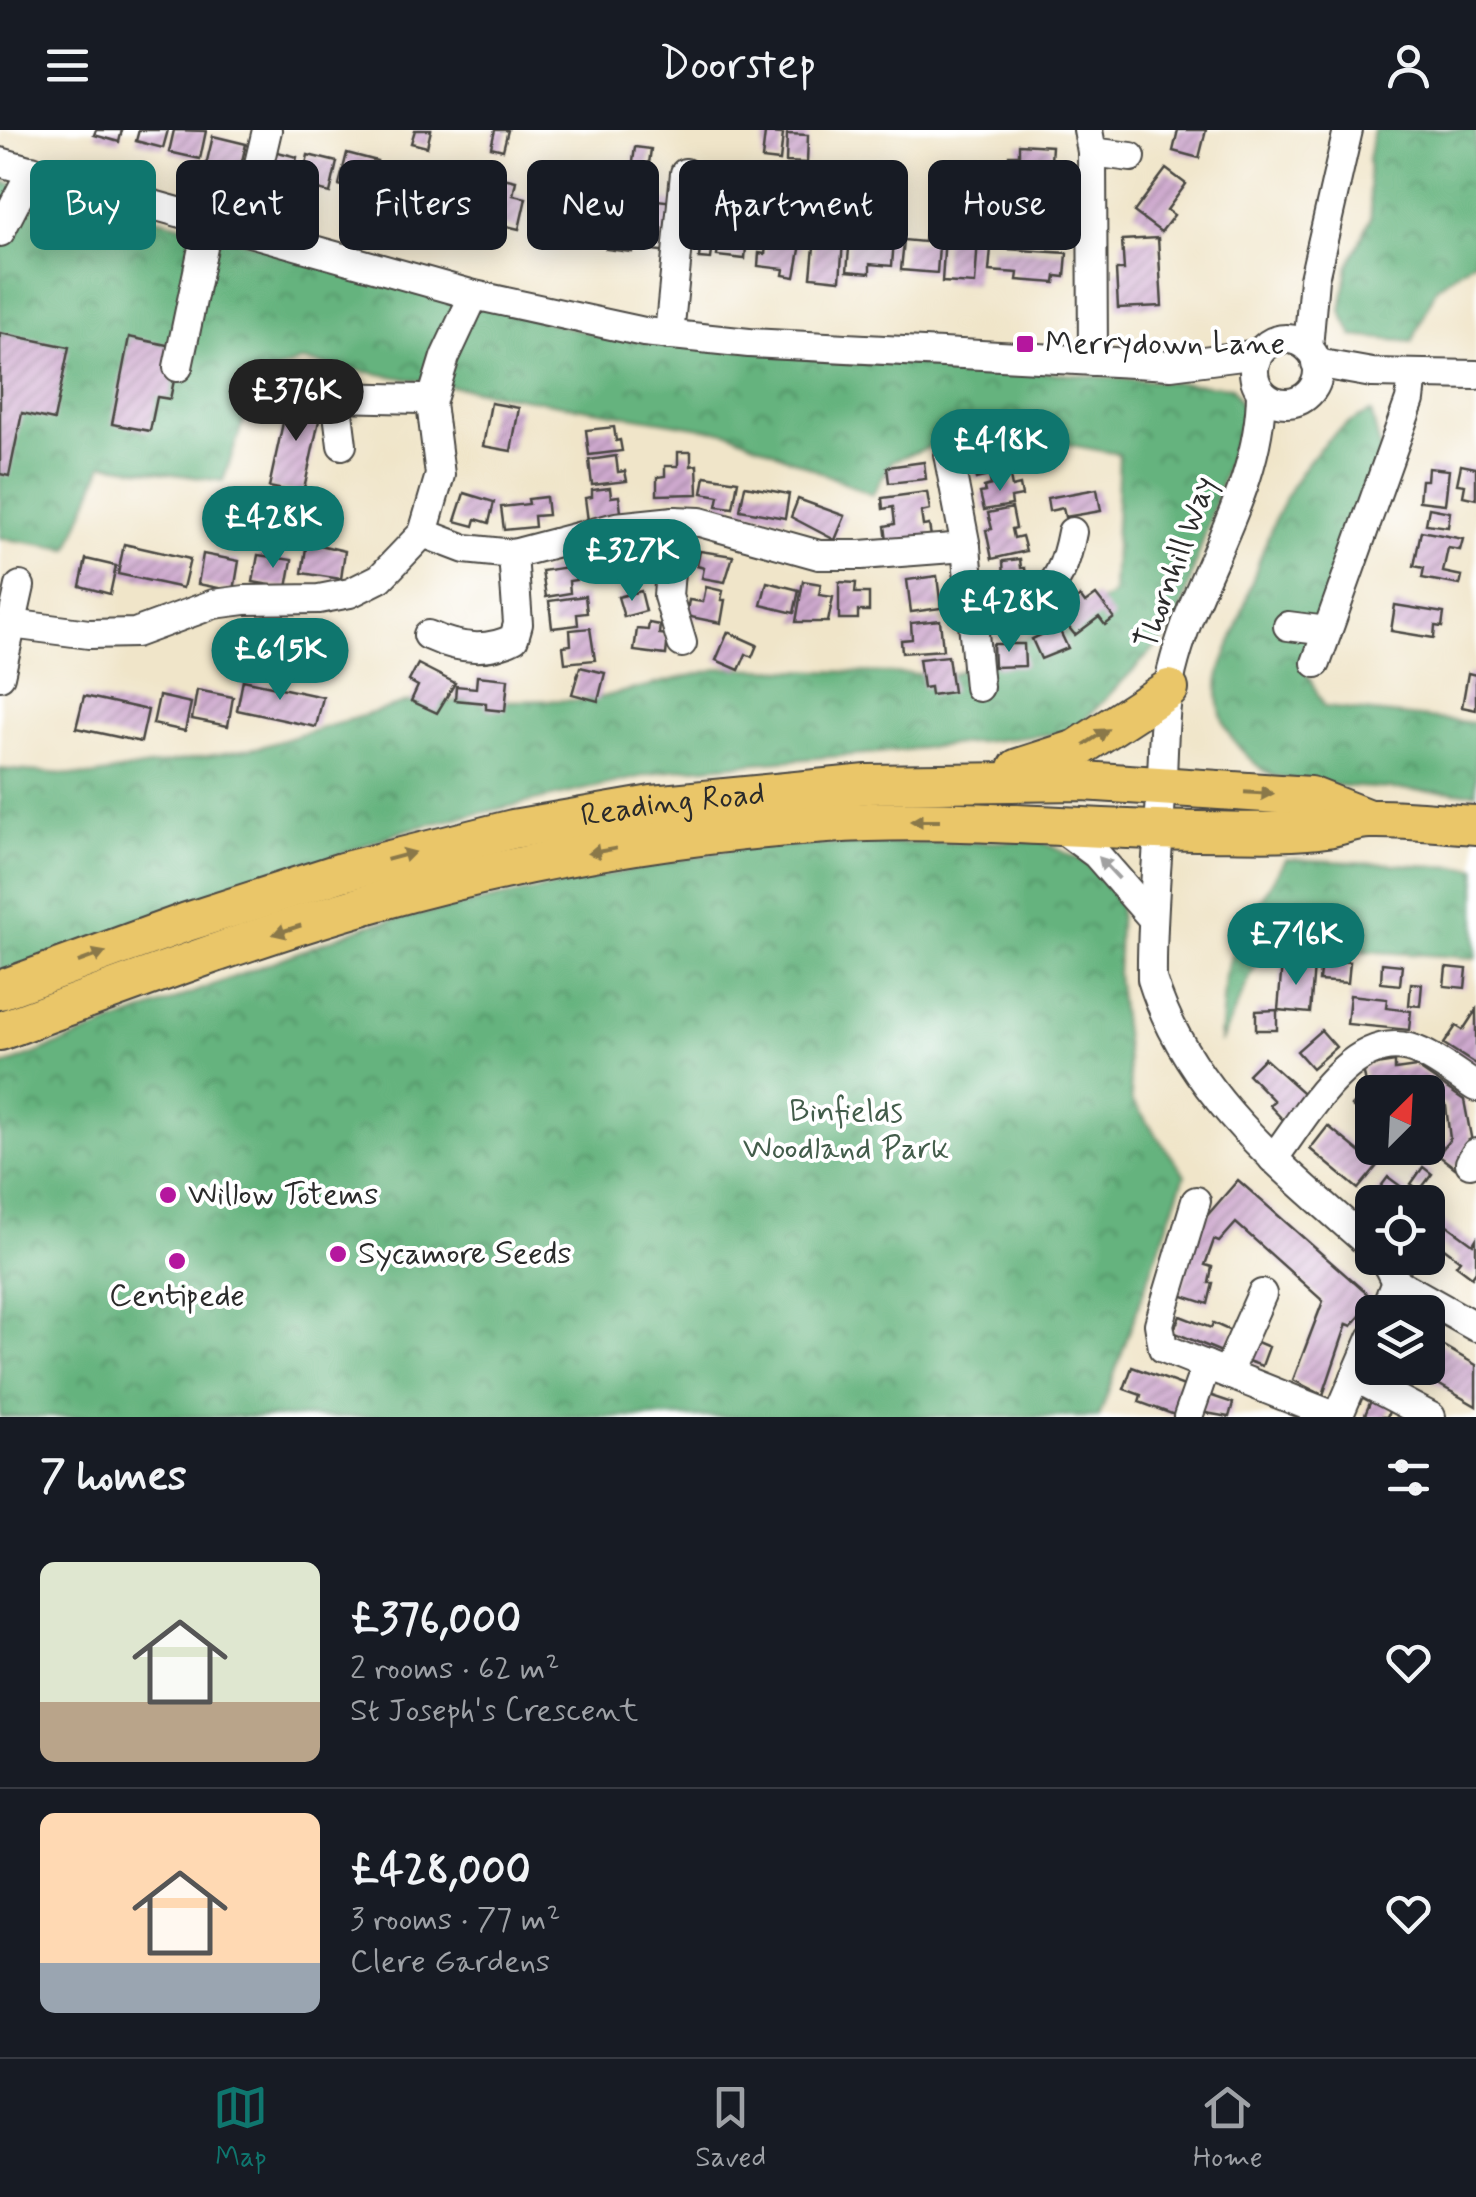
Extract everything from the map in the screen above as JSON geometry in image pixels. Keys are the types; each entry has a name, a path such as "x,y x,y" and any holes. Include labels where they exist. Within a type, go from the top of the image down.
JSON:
{"highway":[{"path":"937,782 1064,756 1169,690"},
{"name":"Reading Road","path":"0,990 285,889 497,833 652,805 867,784 1083,781 1310,796 1366,818"},
{"path":"937,782 1000,801 1134,808 1159,831"},
{"name":"Reading Road","path":"0,1031 194,960 370,903 560,858 686,838 831,824 977,820 1159,831 1291,831 1328,828 1366,818 1476,824"}],"street":[{"path":"261,160 268,130"},
{"name":"Thornhill Way","path":"1256,440 1310,374 1314,279 1348,130"},
{"path":"1094,361 1090,140 1131,156"},
{"path":"0,162 30,170"},
{"path":"0,232 30,174"},
{"path":"668,335 679,230"},
{"path":"178,367 202,250"},
{"path":"318,250 474,296 592,324 668,335 750,343 1183,365 1262,365 1287,338 1310,374"},
{"name":"Thornhill Way","path":"1314,279 1262,365 1256,440 1234,514 1180,643 1169,690 1163,730 1152,978 1163,1014 1197,1074 1274,1159 1355,1231"},
{"path":"10,624 89,634 134,632 214,604 319,599 350,593 380,578 422,532 440,475 431,404 445,357 474,296"},
{"path":"1262,365 1278,402 1310,374 1476,375"},
{"path":"1316,663 1410,400 1413,374"},
{"path":"342,445 336,397 422,399 431,404"},
{"path":"948,454 966,547 979,687"},
{"path":"422,532 465,549 513,554 616,527 674,521 700,522 819,555 966,547"},
{"path":"674,521 668,596 682,643"},
{"path":"974,622 1009,604 1027,601 1055,583 1067,557 1072,532"},
{"path":"428,635 480,648 514,638 518,609 513,554"},
{"path":"0,676 20,586"},
{"path":"1288,626 1326,631"},
{"path":"1057,826 1096,854 1153,919"},
{"path":"1274,1159 1345,1067 1372,1049 1407,1048 1428,1056 1476,1088"},
{"path":"1196,1200 1159,1324 1163,1348 1337,1417 1355,1378"},
{"path":"1398,1275 1476,1327"},
{"path":"1188,1417 1262,1294"},
{"path":"1369,1385 1431,1417"}],"green space":[{"path":"1374,130 1476,130 1475,260 1437,287 1412,342 1353,336 1341,311 1348,266 1371,218 1368,159"},
{"path":"0,181 30,188 30,250 156,250 156,218 176,223 176,250 277,250 608,338 1232,387 1244,411 1176,626 1073,732 671,770 406,830 0,980 0,769 91,776 261,747 408,702 590,700 722,668 951,675 1113,595 1119,454 981,428 892,461 872,495 732,433 301,361 258,378 223,481 103,464 69,549 0,538"},
{"path":"1371,412 1381,451 1302,665 1325,707 1476,723 1476,793 1331,785 1278,777 1265,772 1245,754 1221,715 1220,673 1284,502 1319,448 1343,427"},
{"name":"Binfields Woodland Park","path":"1040,841 1087,863 1120,903 1117,975 1132,1101 1185,1175 1099,1417 0,1417 0,1067 369,925 747,846"},
{"path":"1286,859 1476,868 1476,958 1265,945 1220,1043 1225,975 1238,937"}],"building":[{"path":"96,130 122,130 119,142 94,135"},
{"path":"139,130 168,130 163,148 136,141"},
{"path":"174,130 206,131 200,159 169,152"},
{"path":"415,130 431,130 427,147 411,143"},
{"path":"495,130 508,130 503,150 491,147"},
{"path":"1178,130 1206,130 1199,158 1173,151"},
{"path":"765,133 783,134 780,160 762,159"},
{"path":"787,134 808,135 807,160 786,160"},
{"path":"213,136 246,144 242,160 207,160"},
{"path":"1019,144 1052,146 1051,160 1009,160 1009,155 1019,155"},
{"path":"635,147 651,149 650,160 633,160"},
{"path":"270,150 297,157 296,160 268,160"},
{"path":"347,153 373,160 345,160"},
{"path":"308,155 337,162 330,193 319,190 319,160 307,160"},
{"path":"1166,169 1186,184 1167,210 1174,215 1161,232 1134,212"},
{"path":"507,179 516,181 513,195 526,198 519,229 507,226"},
{"path":"659,200 675,202 670,252 652,250 659,250"},
{"path":"928,231 928,250 939,250 937,273 901,270 908,240 924,242"},
{"path":"1158,238 1162,306 1118,308 1116,270 1124,270 1122,240"},
{"path":"700,250 712,250 711,259 699,258"},
{"path":"717,250 746,250 745,259 717,256"},
{"path":"766,250 800,250 795,277 783,275 784,269 758,266 759,253 765,254"},
{"path":"814,250 842,250 840,280 811,277"},
{"path":"849,250 893,250 892,266 870,264 870,273 847,271"},
{"path":"944,250 977,250 975,284 942,282"},
{"path":"991,250 1067,253 1065,277 1056,276 1055,283 1017,280 1018,273 989,271"},
{"path":"0,333 69,347 54,420 22,413 9,476 0,474"},
{"path":"129,337 181,348 170,399 157,397 150,431 112,424"},
{"path":"289,395 323,402 303,494 269,487"},
{"path":"491,403 519,408 511,451 483,446"},
{"path":"614,427 622,451 589,455 586,430"},
{"path":"1004,444 1013,470 976,479 973,462 985,456 983,447"},
{"path":"678,452 691,452 691,466 697,465 698,494 657,495 657,477 665,476 665,466 678,466"},
{"path":"616,456 618,472 625,471 627,481 592,485 589,460"},
{"path":"924,462 926,479 889,483 887,467"},
{"path":"1461,465 1476,468 1476,499 1463,496 1465,485 1457,484"},
{"path":"1428,468 1449,470 1445,504 1419,501 1421,480 1427,480"},
{"path":"705,476 738,481 733,508 717,506 719,496 702,493"},
{"path":"1010,477 1012,487 1020,485 1022,496 1011,498 1012,505 984,510 980,493 985,492 984,487 991,485 990,480"},
{"path":"745,486 789,494 785,518 740,510"},
{"path":"610,488 611,497 619,496 621,512 610,514 611,518 588,521 585,498 592,497 592,490"},
{"path":"1097,489 1101,511 1065,517 1063,508 1049,511 1047,498"},
{"path":"927,492 930,510 921,512 923,526 929,525 932,542 887,541 885,526 895,524 893,507 883,509 882,498"},
{"path":"464,493 494,502 489,523 476,519 474,526 455,521"},
{"path":"546,497 548,515 534,516 535,527 504,530 501,507 529,504 528,499"},
{"path":"798,499 845,516 835,540 791,517"},
{"path":"1012,508 1014,538 1022,536 1026,551 992,559 986,530 992,529 988,513"},
{"path":"1429,508 1450,512 1448,527 1426,524"},
{"path":"1421,531 1463,539 1460,550 1448,548 1443,572 1462,576 1460,585 1422,578 1424,568 1414,566"},
{"path":"307,542 345,551 341,579 302,573"},
{"path":"124,544 190,559 183,588 118,574"},
{"path":"700,551 733,556 725,582 702,578 704,568 697,566"},
{"path":"203,554 239,561 234,591 198,584"},
{"path":"258,555 292,560 287,588 253,582"},
{"path":"86,559 116,566 110,594 80,586"},
{"path":"1020,559 1028,591 995,595 992,579 1004,577 1003,561"},
{"path":"574,566 576,580 569,581 570,593 546,597 542,571"},
{"path":"937,576 941,608 911,612 907,580"},
{"path":"803,581 821,584 819,595 833,597 828,622 796,622"},
{"path":"767,582 799,590 794,613 761,605"},
{"path":"839,582 856,583 855,593 869,593 869,611 858,611 858,619 839,619"},
{"path":"706,587 723,591 721,623 686,616 689,600 703,602"},
{"path":"641,591 646,611 624,617 618,597"},
{"path":"1096,595 1114,618 1105,625 1099,617 1075,635 1058,614 1080,596 1085,603"},
{"path":"585,596 587,613 577,614 578,625 552,628 549,601"},
{"path":"1395,605 1444,613 1442,627 1435,626 1434,638 1391,631"},
{"path":"940,620 943,650 902,653 901,640 912,639 911,623"},
{"path":"649,623 660,625 659,634 668,635 666,655 634,651 637,629 648,630"},
{"path":"1058,627 1068,648 1041,659 1032,639"},
{"path":"590,628 595,660 565,663 563,646 571,645 570,630"},
{"path":"728,632 757,645 752,657 746,654 739,670 716,660"},
{"path":"993,644 1024,644 1025,666 994,667"},
{"path":"948,656 953,692 931,695 930,687 923,688 919,659"},
{"path":"418,664 455,683 437,713 411,701 418,686 409,681"},
{"path":"580,667 605,673 598,701 572,694"},
{"path":"1468,673 1476,675 1476,710 1462,707"},
{"path":"477,676 508,679 505,711 486,709 486,703 455,700 456,686 476,688"},
{"path":"243,680 323,697 316,727 237,710"},
{"path":"197,690 233,697 228,726 192,719"},
{"path":"84,696 148,710 141,742 76,728"},
{"path":"159,696 191,703 185,731 153,724"},
{"path":"1321,960 1350,962 1348,983 1319,981"},
{"path":"1282,963 1314,966 1310,1013 1278,1010"},
{"path":"1382,963 1402,965 1400,985 1381,983"},
{"path":"1446,967 1467,969 1465,988 1444,986"},
{"path":"1411,983 1422,984 1420,1006 1409,1005"},
{"path":"1350,995 1387,999 1386,1008 1411,1011 1409,1030 1347,1024"},
{"path":"1277,1010 1277,1030 1256,1030 1256,1011"},
{"path":"1476,1010 1475,1064 1444,1044 1456,1026 1463,1030"},
{"path":"1321,1030 1336,1047 1312,1068 1297,1051"},
{"path":"1264,1058 1310,1099 1286,1123 1269,1105 1274,1101 1248,1074"},
{"path":"1395,1062 1395,1070 1416,1067 1428,1075 1364,1075 1363,1067"},
{"path":"1445,1087 1464,1100 1472,1142 1455,1168 1445,1160 1445,1146 1450,1139"},
{"path":"1328,1126 1355,1148 1355,1165 1377,1166 1361,1185 1355,1186 1310,1149"},
{"path":"1423,1167 1432,1174 1424,1185 1411,1184"},
{"path":"1388,1177 1399,1185 1382,1185"},
{"path":"1238,1180 1368,1295 1355,1295 1355,1322 1352,1326 1347,1324 1323,1395 1293,1380 1323,1301 1236,1223 1219,1242 1214,1240 1205,1265 1212,1267 1208,1304 1180,1295 1198,1226"},
{"path":"1445,1223 1473,1244 1476,1239 1476,1271 1472,1277 1456,1265 1460,1260 1445,1249"},
{"path":"1180,1316 1233,1332 1224,1353 1173,1332"},
{"path":"1250,1339 1269,1347 1262,1366 1242,1359"},
{"path":"1445,1347 1476,1365 1476,1406 1440,1385 1445,1385"},
{"path":"1132,1367 1190,1388 1180,1417 1139,1402 1141,1395 1124,1389"},
{"path":"1378,1385 1408,1385 1403,1396 1396,1393 1387,1417 1364,1417"},
{"path":"1206,1394 1233,1403 1229,1417 1200,1412"}],"place":[{"name":"Merrydown Lane","path":"1025,344"},
{"name":"Willow Totems","path":"168,1195"},
{"name":"Sycamore Seeds","path":"338,1254"},
{"name":"Centipede","path":"177,1261"}]}
